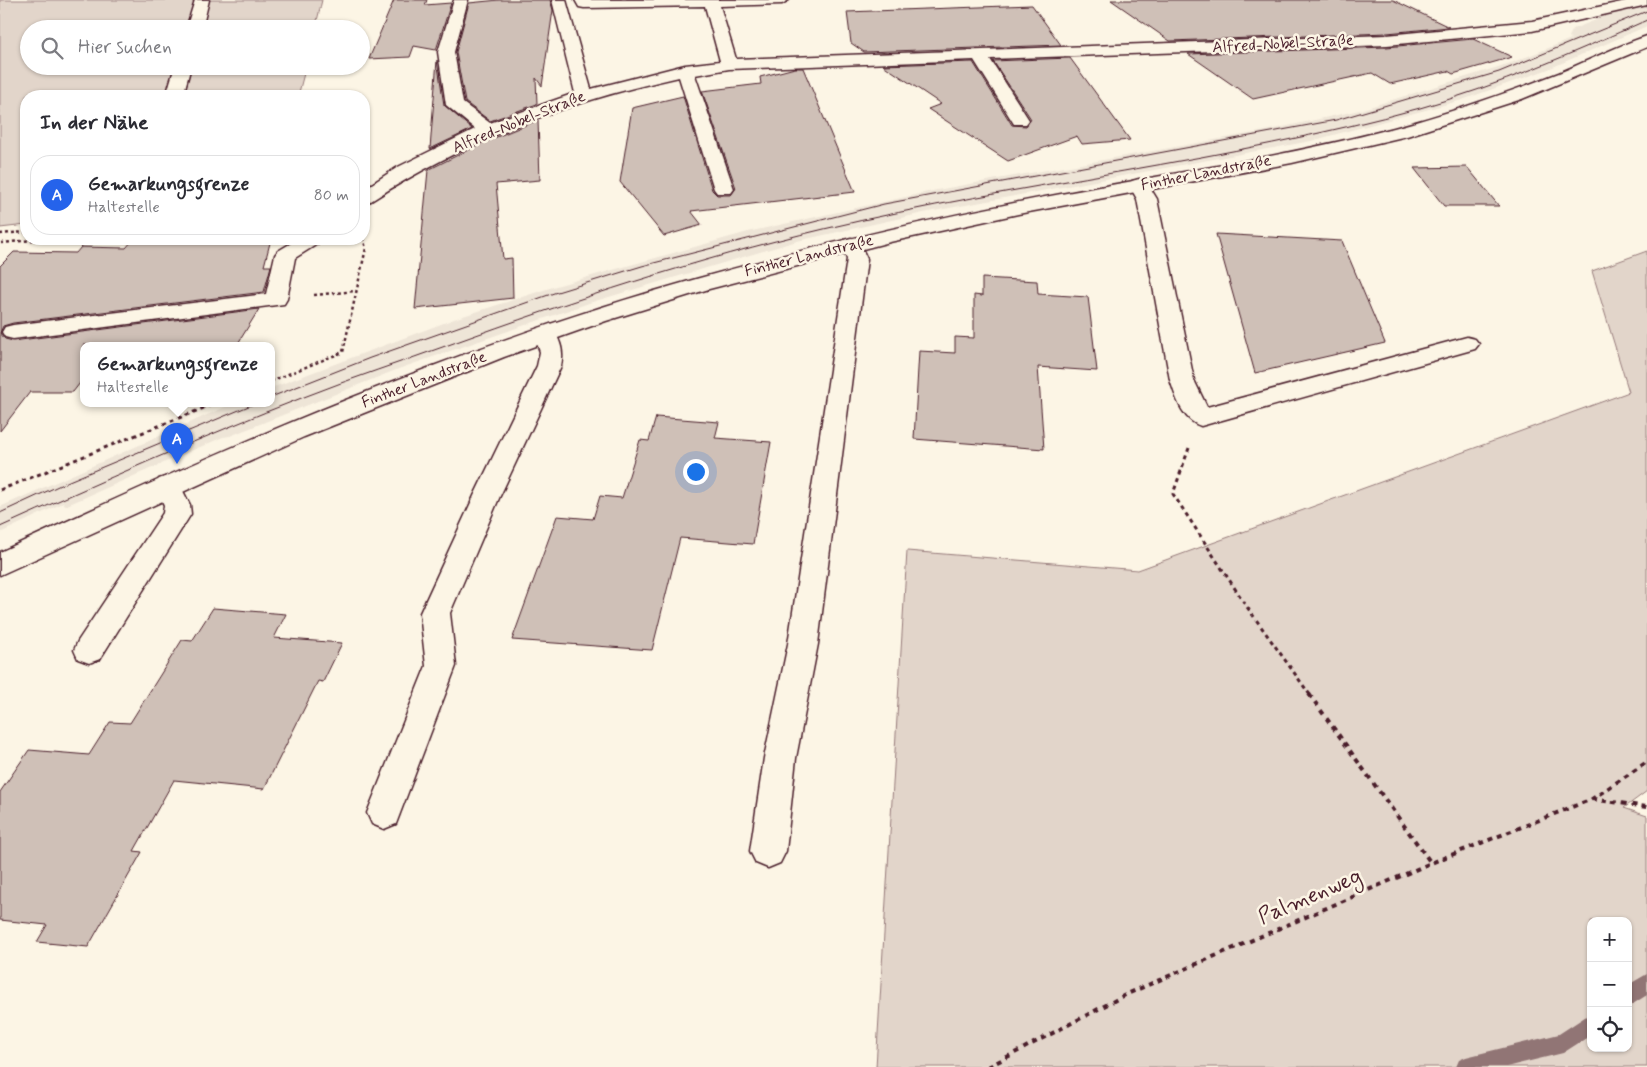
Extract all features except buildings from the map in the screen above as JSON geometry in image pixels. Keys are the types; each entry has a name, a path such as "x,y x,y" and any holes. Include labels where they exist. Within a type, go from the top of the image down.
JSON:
{"street":[{"path":"196,20 202,0"},
{"path":"461,0 446,52 455,105 488,130"},
{"path":"559,0 584,95"},
{"path":"582,0 584,4 782,0"},
{"path":"711,1 729,64"},
{"name":"Alfred-Nobel-Straße","path":"370,193 390,178 488,130 584,95 684,70 729,64 978,54 1182,49 1387,40 1532,26 1647,1"},
{"name":"Finther Landstraße","path":"0,564 168,486 343,411 545,334 735,275 851,244 961,219 1312,153 1433,123 1519,95 1647,41"},
{"path":"978,54 1020,120"},
{"path":"684,70 724,189"},
{"path":"177,90 181,75"},
{"path":"1139,185 1147,199 1182,380 1191,404 1201,417 1467,344"},
{"path":"768,851 780,758 803,644 857,259 851,244"},
{"path":"13,332 276,300 285,255 302,245"},
{"path":"384,813 442,666 435,613 487,496 549,366 552,352 545,334"},
{"path":"89,650 177,514 177,505 168,486"}],"path":[{"path":"0,234 20,232"},
{"path":"1,243 20,241"},
{"path":"275,379 343,352 366,248 365,245"},
{"path":"0,490 206,407"},
{"path":"1201,417 1173,494 1248,607 1431,863"},
{"name":"Palmenweg","path":"988,1067 1128,994 1431,863 1592,799 1647,762"},
{"path":"1592,799 1647,807"}],"shaded area":[{"path":"0,0 322,0 317,20 20,20 20,75 304,75 300,90 20,90 20,226 0,228"},
{"path":"1626,0 1647,0 1647,26 1546,70 1462,100 1311,141 928,212 797,241 592,302 401,368 230,436 223,437 65,506 63,503 0,533 0,507 225,407 275,407 275,386 457,318 556,286 748,232 937,190 1270,130 1360,110 1511,63 1571,39 1569,37 1573,29 1596,20 1578,12"},
{"path":"1647,251 1647,791 1624,808 1647,816 1647,1067 876,1067 907,551 1138,570 1629,392 1592,271"}],"waterway":[{"path":"1632,994 1647,984"},
{"path":"1466,1067 1563,1043 1587,1026"}],"tram line":[{"path":"275,395 370,358 554,293 642,266 884,204 1336,120 1499,72 1647,11"},
{"path":"0,527 265,412 497,328 636,281 729,253 824,229 973,198 1198,158 1347,127 1420,108 1478,90 1563,57 1647,20"},
{"path":"0,513 69,481 246,407"}],"place":[{"name":"Gemarkungsgrenze","path":"177,464"}]}
